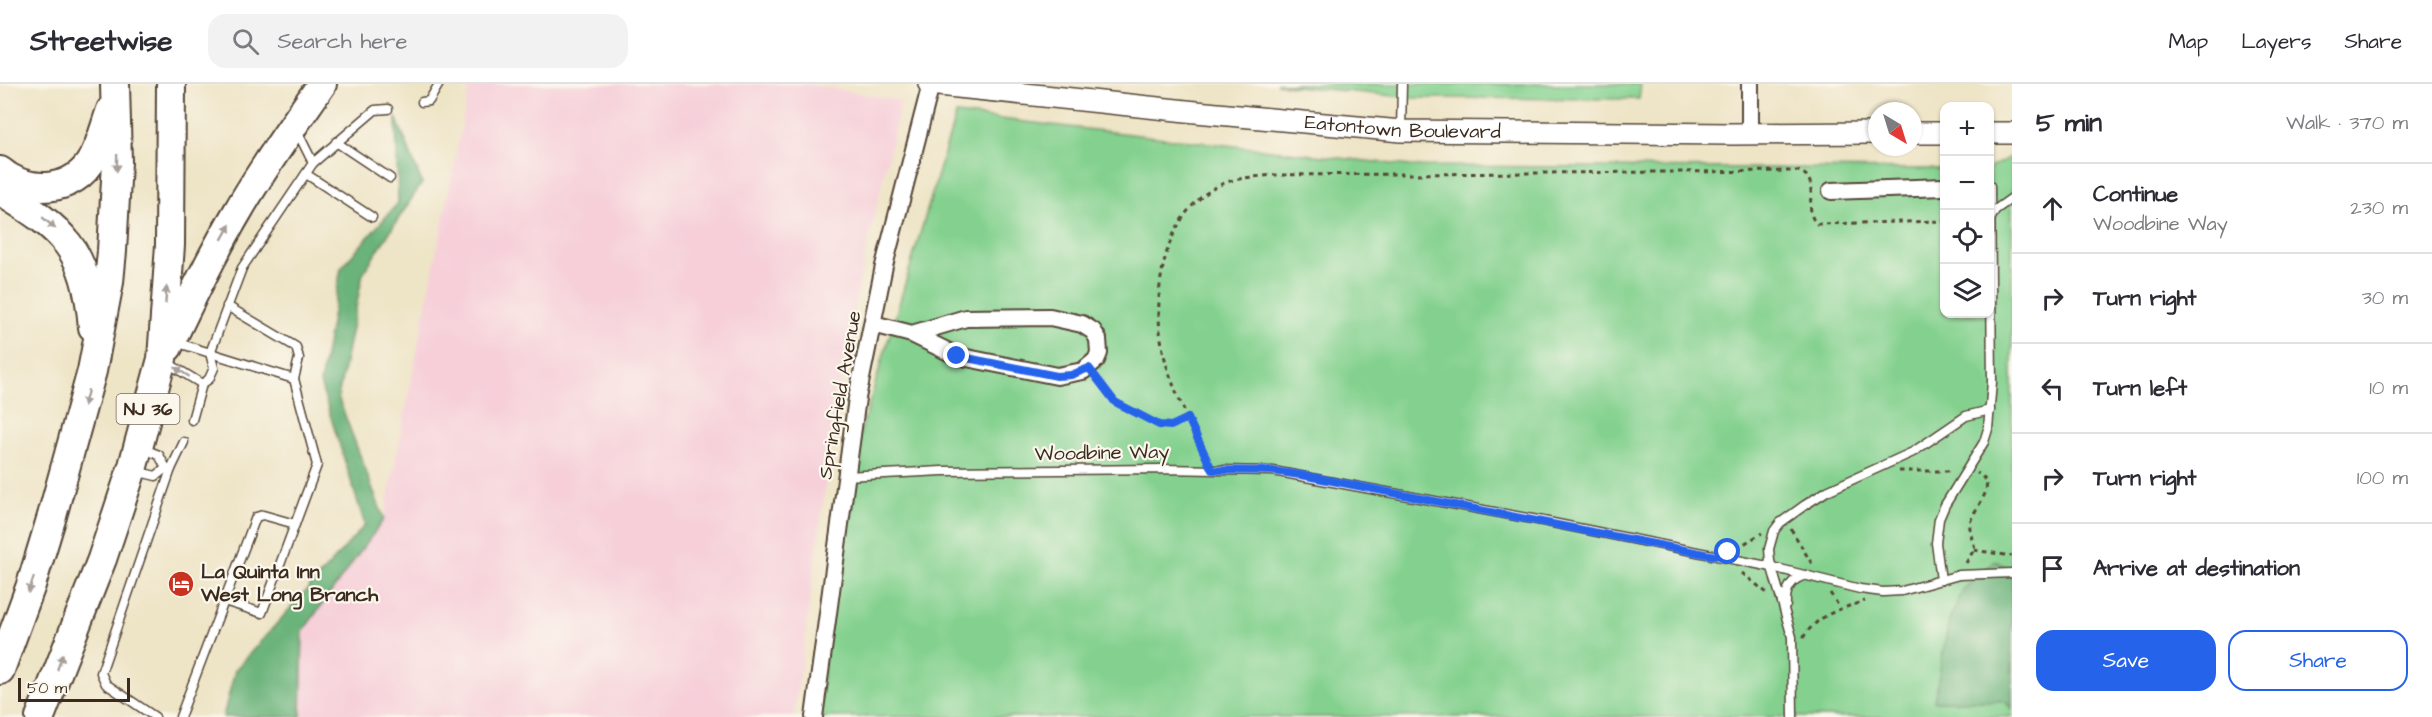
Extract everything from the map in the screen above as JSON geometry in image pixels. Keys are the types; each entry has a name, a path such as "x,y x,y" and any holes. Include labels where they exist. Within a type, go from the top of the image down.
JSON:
{"highway":[{"name":"NJ 36","path":"40,717 90,593 135,459 165,346 170,245 171,84"},
{"path":"165,346 237,212 322,84"},
{"name":"NJ 36","path":"0,670 31,585 82,413 109,282 117,162 116,91"},
{"path":"0,171 18,183 36,188 49,188 76,177 93,158 116,91"},
{"path":"0,192 48,222 73,251 85,279 91,301 95,351"}],"street":[{"name":"Eatontown Boulevard","path":"930,84 1054,94 1401,131 1868,133"},
{"name":"Springfield Avenue","path":"814,717 857,398 895,222 930,84"},
{"path":"1750,84 1750,133"},
{"path":"1922,133 1940,133"},
{"path":"1994,133 2012,133"},
{"path":"1831,191 1940,187"},
{"path":"873,324 912,334 957,356 1057,376 1071,375 1089,368 1099,353 1098,339 1093,331 1082,324 1050,317 966,318 912,334"}],"lane":[{"path":"422,102 429,101 439,84"},
{"path":"1401,131 1402,84"},
{"path":"192,420 202,384 209,380 214,368 210,353 242,268 313,163 375,110 388,109"},
{"path":"294,125 313,163"},
{"path":"336,142 390,178"},
{"path":"306,174 372,217"},
{"path":"1994,212 2012,198"},
{"path":"1941,580 1936,543 1939,519 1945,505 1984,442 1990,410 1990,264"},
{"path":"224,601 262,613 316,465 294,379 299,358 296,347 226,306"},
{"path":"165,346 210,353 294,379"},
{"path":"165,346 202,384"},
{"path":"1793,717 1792,637 1772,567 1769,549 1774,531 1780,523 1827,491 1913,452 1966,416 1990,410"},
{"path":"155,717 106,684 101,673 169,468 184,442"},
{"path":"135,459 159,455 169,468"},
{"path":"135,459 156,476 169,468"},
{"name":"Woodbine Way","path":"846,476 942,471 1273,471 1772,567 1860,589 1883,592 1902,591 1977,573 2012,573"},
{"path":"180,717 256,517 263,515 295,524"},
{"path":"1786,611 1785,597 1791,583 1801,576 1809,575"}],"path":[{"path":"1212,470 1172,380 1161,337 1159,298 1163,261 1171,242 1191,208 1221,184 1239,179 1274,175 1798,171 1805,174 1810,182 1810,213 1817,224 1940,221"},
{"path":"1089,368 1115,402 1159,425 1171,426 1188,418"},
{"path":"1715,556 1738,548 1780,523 1790,528 1797,536 1840,608"},
{"path":"1974,550 2012,556"},
{"path":"1715,556 1754,582 1786,611"},
{"path":"1794,665 1800,642 1824,616 1840,608 1868,601"}],"shaded area":[{"path":"470,84 808,84 901,101 861,273 836,407 794,717 301,717 303,631 384,519"}],"green space":[{"path":"1276,84 1641,84 1639,99 1414,98"},
{"path":"956,114 1410,166 1940,169 1940,318 1994,318 1994,166 2012,156 2012,717 818,717 846,481"},
{"path":"396,117 422,183 363,273 338,397 384,519 303,631 301,717 223,717 235,670 365,525 320,383 341,268 398,203"},
{"path":"1995,561 2012,570 2012,709 2004,701 1934,701 1949,621 1963,590"}],"place":[{"name":"La Quinta Inn West Long Branch","path":"181,584"}],"route":[{"path":"957,356 1057,376 1071,375 1089,368 1115,402 1159,425 1171,426 1188,418 1212,470 1273,471 1307,476 1715,556 1728,552"}]}
